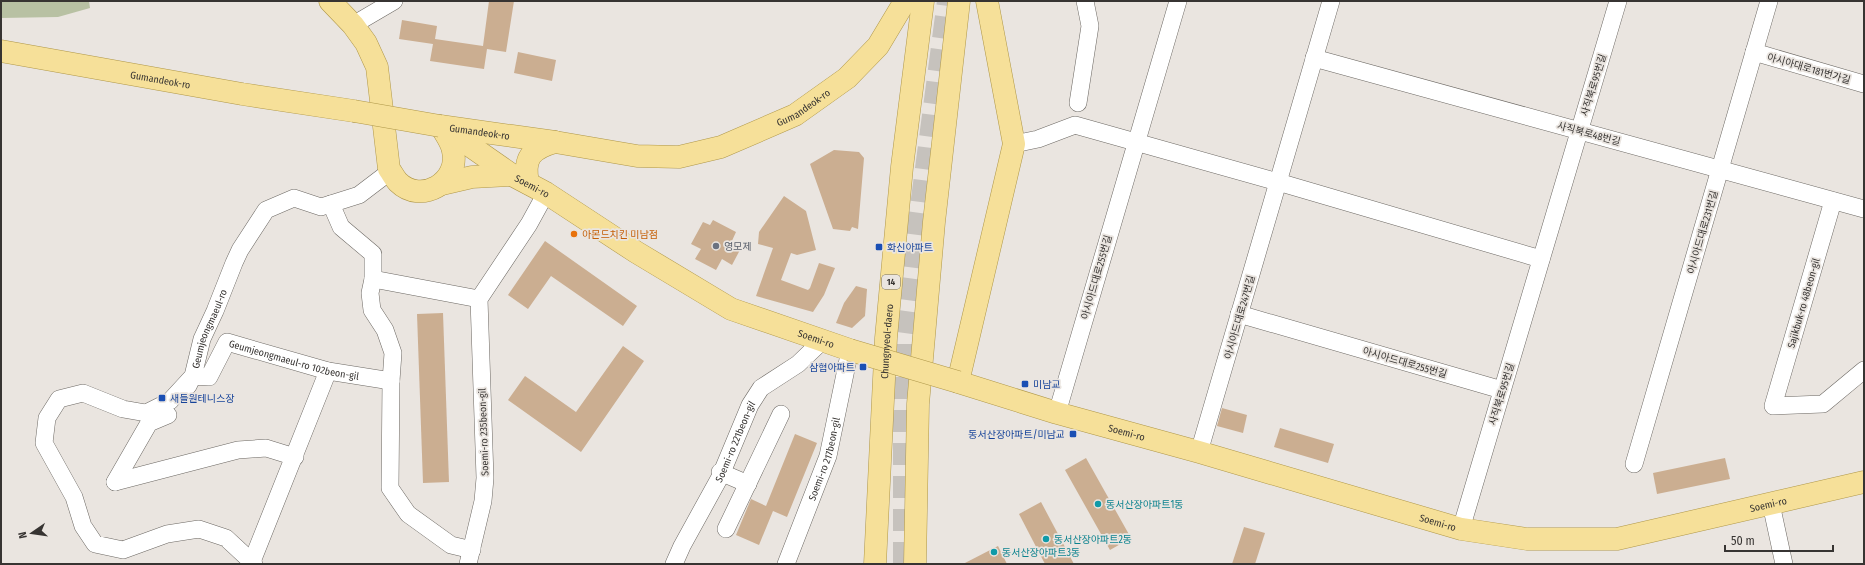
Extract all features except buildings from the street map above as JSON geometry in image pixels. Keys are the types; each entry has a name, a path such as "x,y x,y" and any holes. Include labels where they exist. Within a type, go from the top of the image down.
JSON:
{"main road":[{"path":"330,1 353,25 366,43 377,67 390,169 398,182 412,190 429,190 442,184 472,178 529,184 525,168 530,158 539,147 555,142"},
{"name":"Gumandeok-ro","path":"1,51 242,94 440,126 555,142 637,156 678,157 722,147 795,114 847,78 878,46 905,1"},
{"name":"Chungnyeol-daero","path":"875,564 886,338 902,167 923,1"},
{"path":"915,564 919,396 934,222 959,1"},
{"path":"958,382 1014,144 987,1"},
{"path":"440,126 453,149 454,161 449,175 442,184"},
{"name":"Soemi-ro","path":"440,126 464,143 636,252 731,309 850,350 1056,413 1199,452 1461,529 1527,539 1617,539 1864,482"}],"street":[{"path":"353,25 394,1"},
{"path":"1078,103 1090,26 1085,1"},
{"name":"아시아드대로255번길","path":"1056,413 1178,1"},
{"name":"아시아드대로247번길","path":"1199,452 1331,1"},
{"name":"아시아드대로231번길","path":"1634,464 1769,1"},
{"name":"사직북로95번길","path":"1461,529 1580,131 1614,2"},
{"name":"아시아대로181번가길","path":"1754,52 1864,84"},
{"name":"사직북로48번길","path":"1314,58 1864,209"},
{"path":"1014,144 1038,139 1075,125 1136,141 1541,259"},
{"name":"Geumjeongmaeul-ro","path":"328,371 253,563 226,538 200,529 167,534 123,550 95,544 83,526 74,497 44,443 47,418 59,399 83,393 123,409 146,413 170,401 193,376 202,339 216,311 234,263 240,250 266,210 294,198 321,206 359,195 384,176 390,169"},
{"path":"373,279 479,299 529,224 529,184"},
{"name":"Sajikbuk-ro 48beon-gil","path":"1833,201 1773,406 1823,404 1864,370"},
{"path":"331,204 341,228 373,254 373,279 370,293 372,310 385,330 393,353 391,381 390,488 408,514 470,557"},
{"name":"Soemi-ro 235beon-gil","path":"470,557 483,501 485,478 479,299"},
{"name":"아시아드대로255번길","path":"1239,314 1502,390"},
{"name":"Soemi-ro 221beon-gil","path":"674,564 721,472 750,405 761,388 798,364 822,341"},
{"name":"Geumjeongmaeul-ro 102beon-gil","path":"193,376 209,377 227,342 328,371 391,381"},
{"name":"Soemi-ro 217beon-gil","path":"786,564 828,456 850,350"},
{"path":"193,376 176,411 149,423 115,482 238,450 266,448 295,458"},
{"path":"726,529 781,414"},
{"path":"721,472 748,484"},
{"path":"1771,504 1784,564"}],"green space":[{"path":"1,1 89,1 90,8 58,17 1,18"}],"tunnel":[{"path":"904,564 904,336 948,1"}],"place":[{"name":"아몬드치킨 미남점","path":"574,234"},
{"name":"영모제","path":"716,246"},
{"name":"화신아파트","path":"879,247"},
{"name":"삼협아파트","path":"863,367"},
{"name":"미남교","path":"1025,384"},
{"name":"새들원테니스장","path":"162,398"},
{"name":"동서산장아파트/미남교","path":"1073,434"},
{"name":"동서산장아파트1동","path":"1098,504"},
{"name":"동서산장아파트2동","path":"1046,539"},
{"name":"동서산장아파트3동","path":"994,552"}]}
